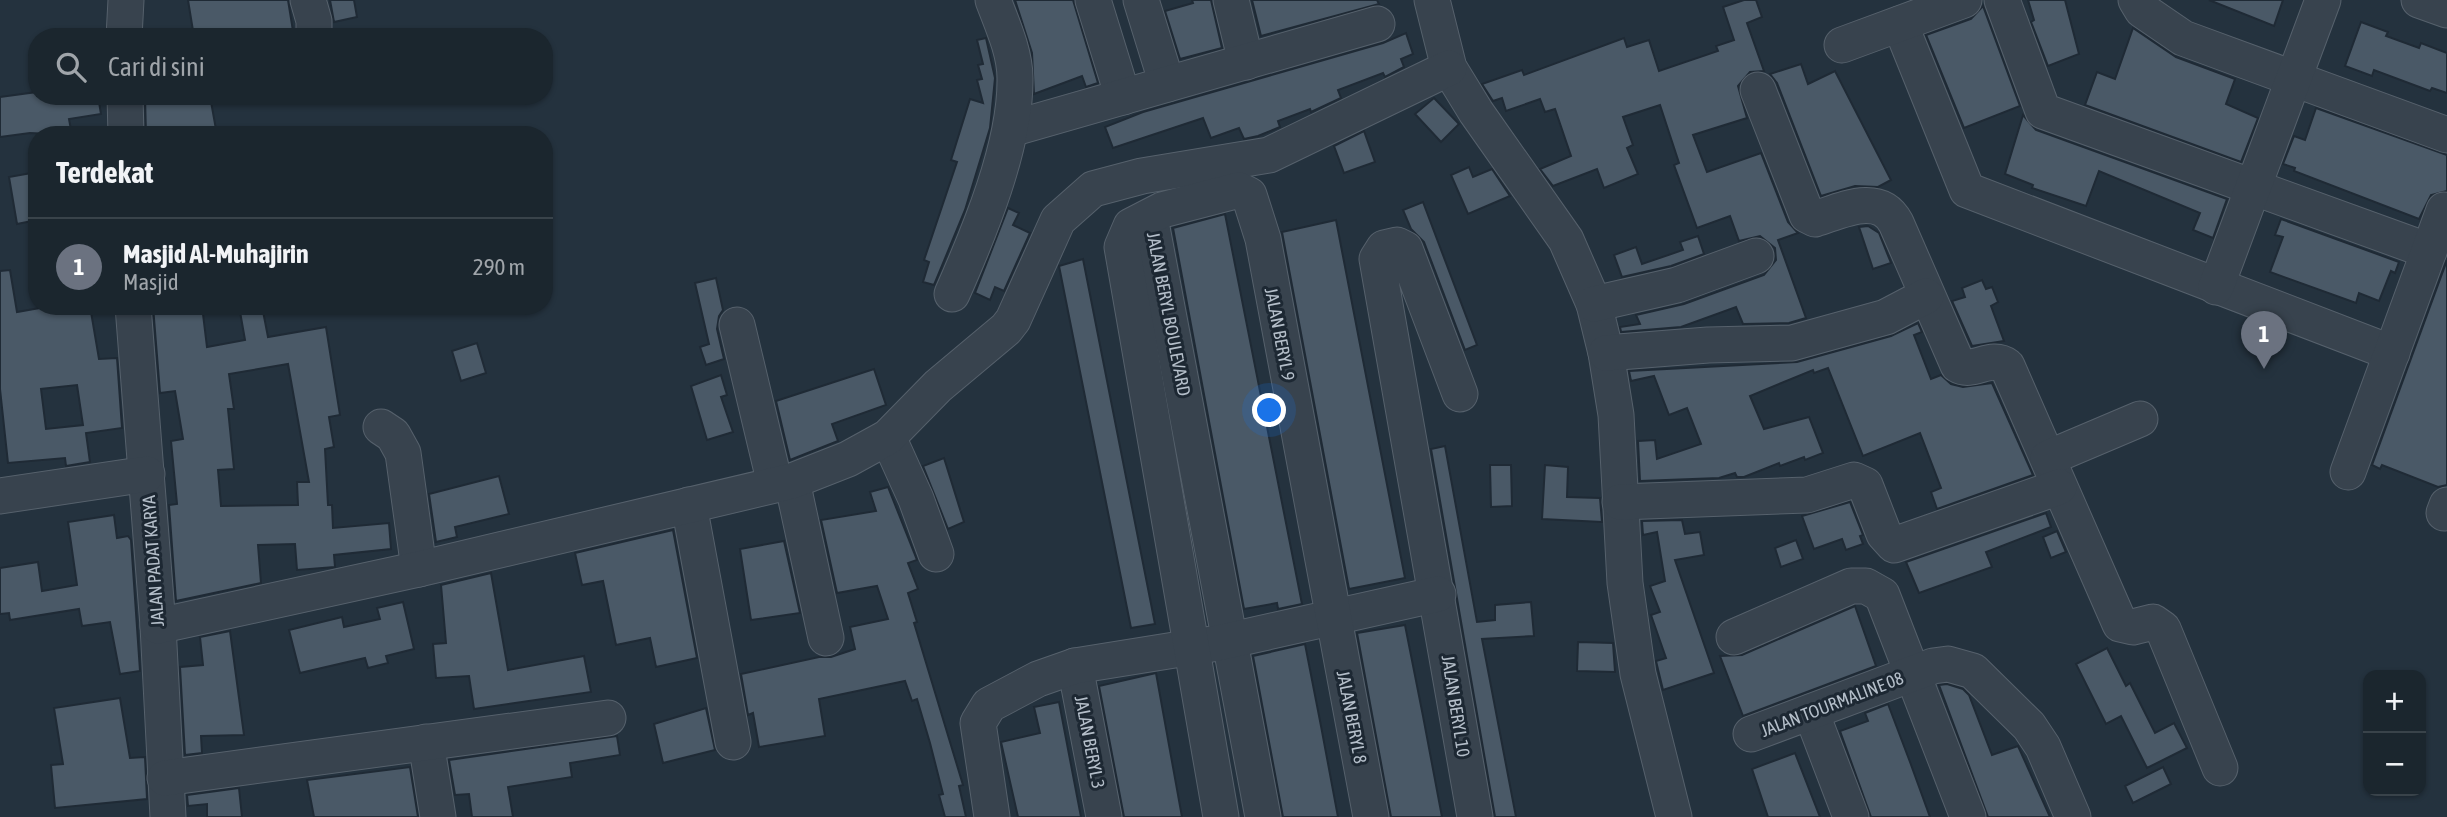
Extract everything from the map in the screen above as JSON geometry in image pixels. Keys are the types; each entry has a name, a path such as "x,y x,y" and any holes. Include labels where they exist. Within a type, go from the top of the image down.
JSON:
{"street":[{"path":"124,28 126,0"},
{"path":"308,0 314,28"},
{"path":"952,294 974,244 1011,129 1016,76 993,0"},
{"path":"1093,0 1123,97"},
{"path":"1141,0 1167,84"},
{"path":"1231,0 1246,62"},
{"path":"1432,0 1449,68 1476,112 1566,240 1594,304 1606,353 1616,415 1625,583 1638,674 1674,817"},
{"path":"1842,45 1964,0"},
{"path":"2002,0 2043,111 2429,251"},
{"path":"2136,0 2142,10 2183,38 2447,135"},
{"path":"2216,287 2323,0"},
{"path":"2419,0 2447,10"},
{"path":"1011,129 1377,24"},
{"path":"1900,24 1967,190 2392,353"},
{"path":"158,626 419,569 689,505 783,482 848,458 888,437 938,386 1006,329 1013,320 1058,220 1093,189 1142,176 1269,155 1449,68"},
{"path":"1758,90 1807,215 1815,219 1862,204 1886,211 1896,223 1926,296 1961,368 1995,361 2007,366 2120,624 2133,627 2153,622 2163,629 2220,768"},
{"path":"125,105 126,126"},
{"name":"JALAN BERYL 9","path":"1150,217 1209,196 1240,190 1249,195 1254,206 1333,618"},
{"path":"2348,472 2444,210"},
{"name":"JALAN BERYL BOULEVARD","path":"1150,217 1210,643 1221,817"},
{"path":"992,817 977,730 982,712 989,705 1038,679 1075,666 1210,643 1438,594 1377,259 1384,248 1391,245 1405,250 1471,392 1403,401"},
{"path":"1594,304 1677,285 1756,256"},
{"path":"1606,353 1708,345 1792,344 1886,317 1926,296"},
{"name":"JALAN PADAT KARYA","path":"134,315 158,626 168,817"},
{"path":"737,325 826,638"},
{"path":"1620,502 1807,495 1854,480 1865,485 1884,534 1894,545 2053,472 2140,419"},
{"path":"381,427 393,435 403,453 419,569"},
{"path":"888,437 912,489 936,554"},
{"path":"0,496 147,474"},
{"path":"689,505 733,742"},
{"path":"1734,637 1851,586 1866,586 1882,595 1968,817"},
{"name":"JALAN BERYL 10","path":"1438,594 1475,817"},
{"name":"JALAN BERYL 8","path":"1333,618 1371,817"},
{"name":"JALAN BERYL BOULEVARD","path":"1210,643 1263,817"},
{"name":"JALAN TOURMALINE 08","path":"1751,734 1913,674 1948,664 1973,671 2029,726 2043,747 2073,817"},
{"name":"JALAN BERYL 3","path":"1075,666 1104,817"},
{"path":"1811,712 1851,817"},
{"path":"165,778 608,718"},
{"path":"426,741 438,817"}],"building":[{"path":"188,0 288,0 293,28 193,28"},
{"path":"330,0 354,0 357,17 334,22"},
{"path":"1015,0 1073,0 1098,83 1086,87 1082,76 1034,94 1032,53"},
{"path":"1192,0 1211,0 1222,48 1180,59 1165,11 1193,3"},
{"path":"1252,0 1377,0 1379,4 1261,36"},
{"path":"1744,0 1756,0 1762,17 1747,23 1764,71 1750,72 1738,86 1747,118 1693,135 1707,172 1761,153 1788,222 1798,233 1778,240 1806,318 1789,323 1743,324 1736,307 1681,327 1621,332 1620,327 1640,324 1636,315 1684,304 1764,275 1776,260 1775,248 1760,236 1739,241 1730,216 1697,228 1674,165 1679,163 1660,105 1623,117 1633,145 1627,148 1638,174 1604,188 1597,169 1553,186 1540,169 1571,156 1555,109 1545,112 1540,99 1506,111 1502,98 1493,101 1482,84 1522,70 1524,75 1624,38 1627,47 1649,40 1659,71 1718,51 1716,46 1734,40 1723,7"},
{"path":"2028,0 2065,0 2079,54 2048,66 2031,22 2034,20"},
{"path":"2209,0 2283,0 2274,26"},
{"path":"1983,6 2020,106 1964,128 1926,35 1971,19"},
{"path":"2361,22 2388,32 2386,36 2419,48 2421,43 2447,53 2447,93 2432,88 2430,91 2374,70 2372,76 2345,66"},
{"path":"2133,28 2176,57 2235,79 2226,104 2258,118 2241,162 2085,105 2097,72 2115,79"},
{"path":"1406,33 1413,54 1401,59 1404,67 1385,77 1383,73 1338,90 1341,98 1311,112 1310,109 1278,121 1280,127 1258,136 1244,139 1239,128 1211,138 1203,118 1113,148 1105,127 1143,112 1383,43"},
{"path":"986,38 995,78 990,128 965,210 934,285 923,282 929,262 924,260 957,162 951,160 970,99 983,103 977,80 982,79 978,65 983,64 977,40"},
{"path":"1801,64 1808,84 1835,71 1891,180 1878,187 1855,186 1821,196 1777,83 1770,74"},
{"path":"28,93 28,105 100,105 101,114 69,119 70,126 28,126 28,133 0,137 0,97"},
{"path":"1434,98 1459,124 1441,142 1415,114"},
{"path":"145,105 212,105 215,126 146,126"},
{"path":"2316,108 2447,155 2447,191 2431,195 2419,219 2294,171 2295,168 2283,164 2294,136 2305,140"},
{"path":"2023,115 2036,130 2227,199 2213,238 2193,230 2200,213 2099,171 2086,206 2032,188 2033,185 2005,174"},
{"path":"1364,131 1375,162 1344,173 1334,146"},
{"path":"1469,167 1473,177 1492,169 1510,196 1468,214 1451,175"},
{"path":"28,174 28,222 17,224 9,177"},
{"path":"1423,202 1477,345 1465,350 1424,242 1411,229 1403,210"},
{"path":"1008,208 1019,213 1013,225 1030,233 1004,291 995,287 990,300 975,293"},
{"path":"1225,214 1302,604 1278,609 1277,603 1244,609 1173,228"},
{"path":"2281,219 2399,262 2395,273 2391,271 2379,301 2359,293 2356,303 2270,272 2283,237 2275,235"},
{"path":"1336,220 1405,578 1349,589 1282,232"},
{"path":"1868,226 1879,233 1891,263 1873,269 1859,227"},
{"path":"1698,236 1704,254 1671,266 1622,277 1614,255 1636,247 1642,264 1683,250 1680,242"},
{"path":"1083,259 1155,624 1131,628 1059,266"},
{"path":"2447,260 2447,485 2438,487 2382,465 2380,469 2372,465"},
{"path":"10,270 17,312 28,310 28,315 92,315 99,359 117,358 122,428 86,433 90,462 66,466 65,458 8,463 0,389 0,271","holes":["77,385 83,425 46,429 41,389"]},
{"path":"716,278 723,310 717,329 724,359 706,365 700,347 709,344 695,283"},
{"path":"1982,280 1986,289 1992,287 1998,302 1991,306 2004,341 1972,346 1952,301 1965,297 1962,288"},
{"path":"154,315 203,315 207,347 245,340 241,315 264,315 268,337 326,327 340,415 329,417 334,447 325,449 328,505 332,505 333,528 389,523 391,549 334,555 335,567 297,570 295,544 258,545 261,583 176,601 169,505 177,504 171,441 183,439 175,391 160,393","holes":["288,364 309,482 297,482 298,505 221,506 218,470 234,469 228,409 234,409 229,374"]},
{"path":"1918,323 1922,332 1914,335 1931,379 1941,375 1951,384 1963,387 1992,383 2033,475 1937,509 1931,492 1941,488 1920,433 1863,456 1828,368 1814,373 1813,370 1750,396 1764,429 1809,417 1823,453 1780,466 1779,463 1744,477 1737,477 1735,473 1719,478 1640,481 1638,441 1655,440 1657,459 1701,444 1687,408 1669,415 1654,376 1631,381 1629,371 1797,362 1891,336"},
{"path":"477,343 486,373 461,381 452,351"},
{"path":"874,369 886,405 832,424 838,441 790,460 776,401"},
{"path":"721,375 727,395 721,397 733,432 707,440 691,386"},
{"path":"1445,446 1477,622 1495,620 1495,605 1531,602 1534,636 1482,639 1516,817 1495,817 1431,449"},
{"path":"944,458 964,522 948,529 923,466"},
{"path":"1490,465 1511,465 1512,506 1491,507"},
{"path":"1545,465 1568,467 1567,497 1600,498 1602,522 1542,519"},
{"path":"499,476 509,514 455,527 457,537 436,542 429,494"},
{"path":"888,487 917,560 908,563 918,589 908,593 917,622 914,623 963,785 959,786 966,817 945,817 939,795 943,794 930,743 917,699 912,701 905,681 819,699 825,736 759,747 753,713 748,715 741,674 819,657 831,657 855,649 850,627 888,619 877,586 837,593 821,520 876,511 870,492"},
{"path":"1850,502 1863,535 1860,536 1863,544 1846,550 1842,539 1814,549 1802,516"},
{"path":"2046,513 2051,527 1986,552 1992,567 1919,593 1906,562"},
{"path":"114,515 117,538 128,536 131,540 140,671 120,674 110,622 82,626 79,609 10,620 9,613 0,614 0,568 38,562 42,591 77,585 68,522"},
{"path":"1682,520 1685,534 1700,532 1704,555 1675,560 1714,673 1663,690 1656,661 1666,658 1651,615 1660,612 1650,586 1665,581 1657,532 1643,535 1642,521"},
{"path":"673,530 697,658 656,667 650,638 616,645 603,581 582,585 575,553"},
{"path":"2057,531 2066,552 2051,558 2043,537"},
{"path":"1796,540 1803,559 1781,567 1775,548"},
{"path":"784,541 800,613 751,620 740,549"},
{"path":"491,573 508,670 584,656 591,692 474,709 469,676 436,678 433,644 446,643 441,585"},
{"path":"403,602 414,649 386,656 388,663 368,668 365,658 300,673 289,630 342,617 344,627 380,619 377,608"},
{"path":"1855,606 1876,666 1743,716 1720,656 1742,655"},
{"path":"1405,625 1442,817 1391,817 1357,633"},
{"path":"230,631 244,735 201,736 202,753 185,755 180,667 203,665 200,637"},
{"path":"1578,642 1613,643 1615,672 1577,671"},
{"path":"1305,644 1338,817 1283,817 1253,656"},
{"path":"2107,648 2126,686 2130,683 2155,733 2174,723 2187,748 2147,768 2121,716 2106,724 2076,664"},
{"path":"1156,673 1182,817 1124,817 1099,686"},
{"path":"1947,684 1963,689 1969,695 1992,755 2018,746 2050,817 1988,817 1939,685"},
{"path":"120,698 130,758 145,757 147,799 55,808 51,765 63,764 54,708"},
{"path":"1059,702 1081,817 1018,817 1001,742 1040,733 1034,707"},
{"path":"1888,704 1930,817 1871,817 1840,731 1868,721 1865,713"},
{"path":"706,708 715,750 663,763 654,724"},
{"path":"617,736 620,755 570,763 572,777 508,787 513,817 472,817 469,794 455,795 449,760"},
{"path":"1795,753 1820,817 1768,817 1752,769"},
{"path":"410,767 418,817 314,817 307,780"},
{"path":"2163,767 2171,784 2133,803 2125,786"},
{"path":"239,788 242,817 207,817 207,804 188,806 187,795"}],"place":[{"name":"Masjid Al-Muhajirin","path":"2264,369"}]}
